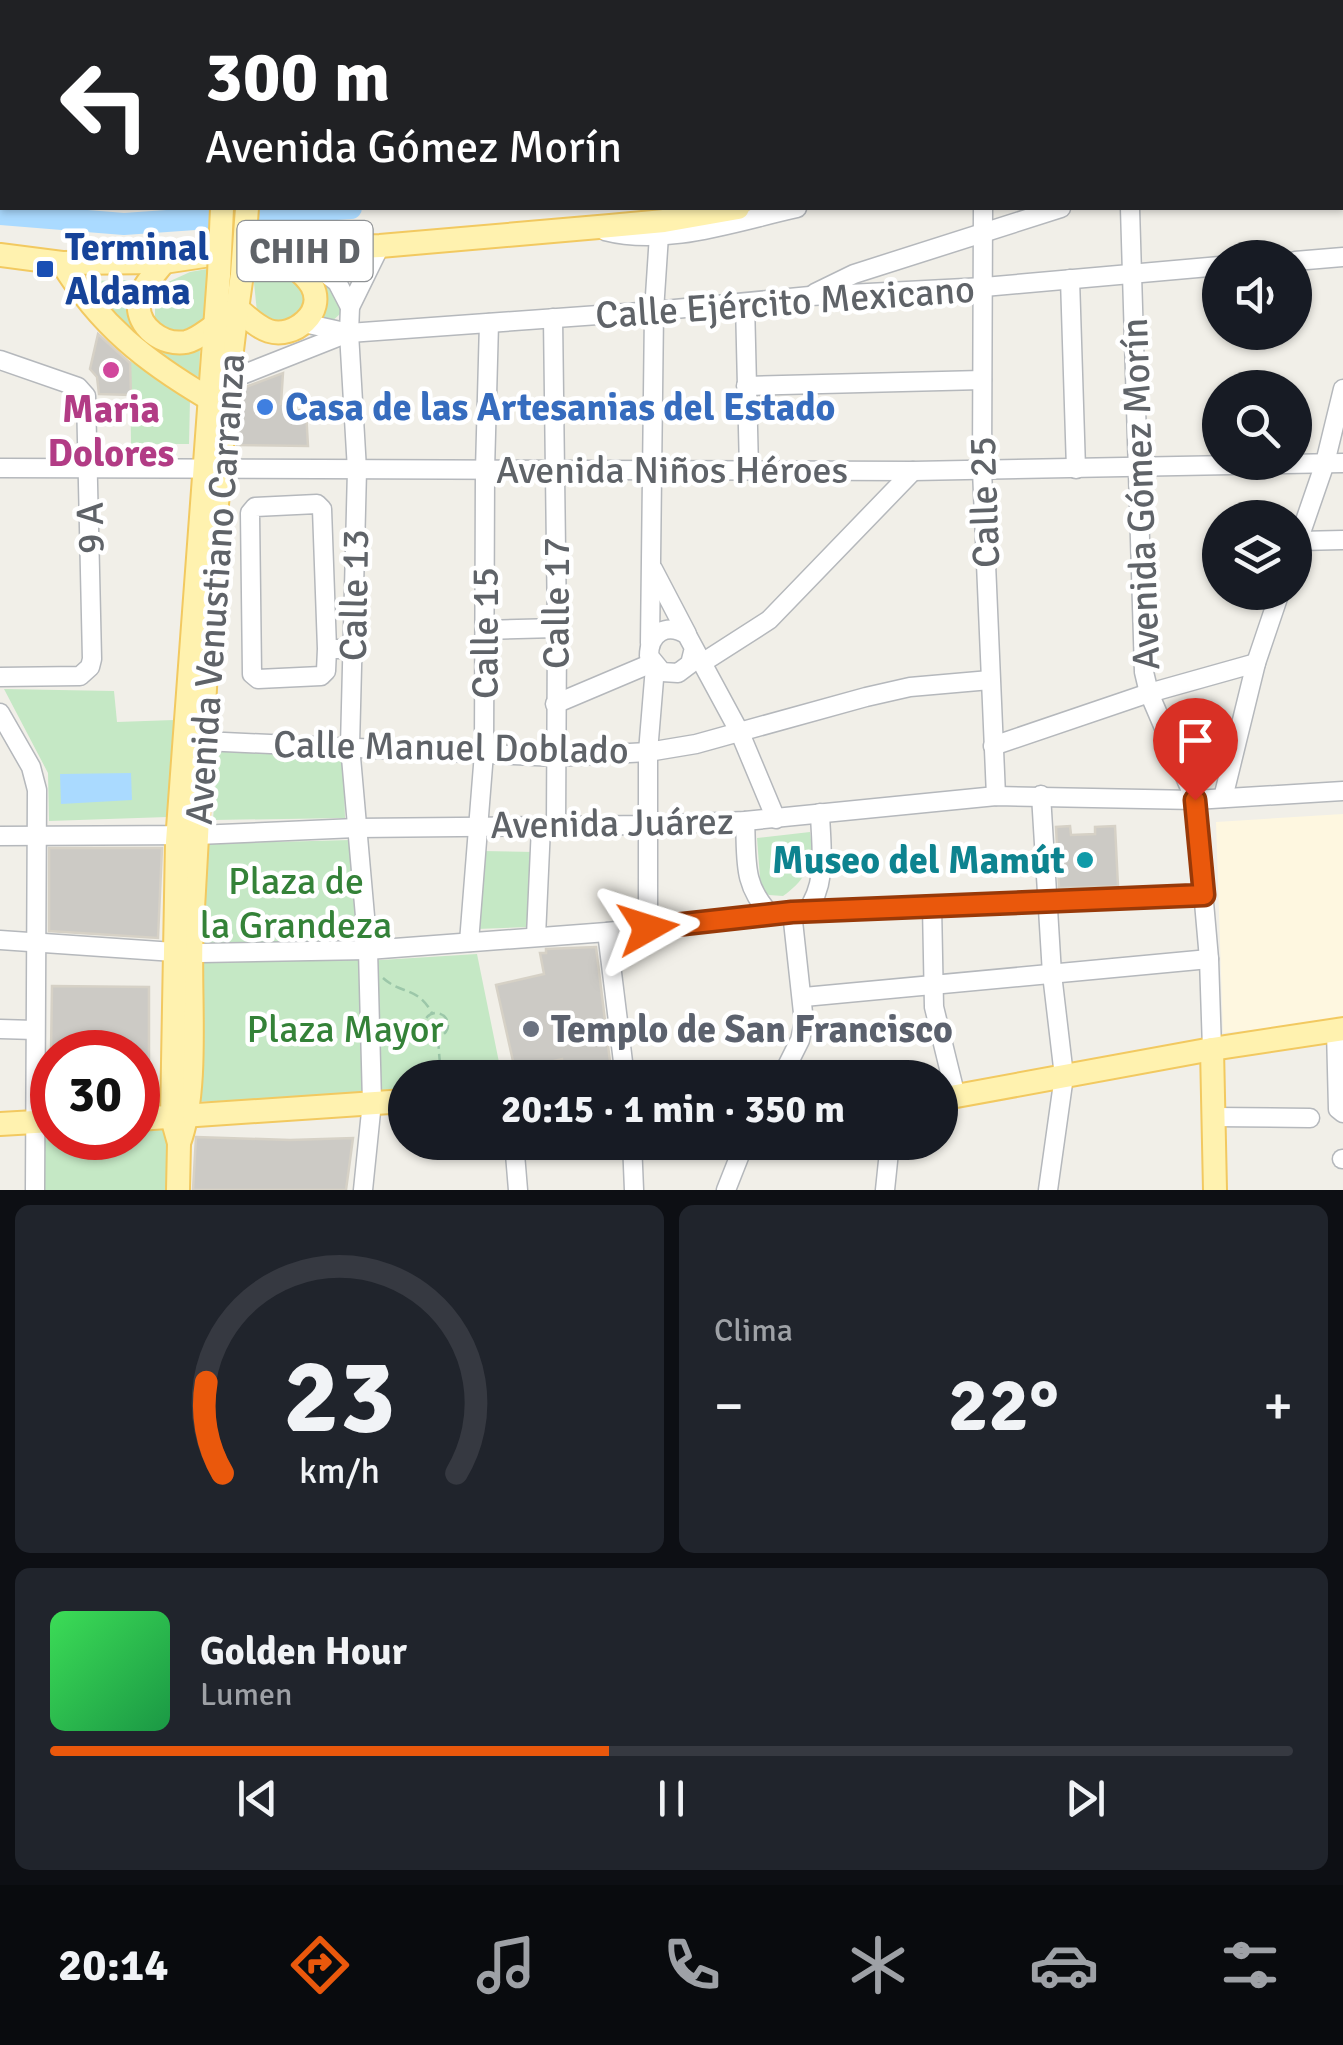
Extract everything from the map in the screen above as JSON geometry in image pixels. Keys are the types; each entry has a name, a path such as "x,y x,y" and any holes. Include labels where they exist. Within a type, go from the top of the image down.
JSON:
{"main road":[{"path":"222,210 229,276"},
{"path":"229,276 246,210"},
{"name":"CHIH D","path":"0,255 62,262 164,262 218,254 380,246 600,227 727,210"},
{"path":"237,308 269,331 291,331 304,323 315,302 311,284 300,272 265,252"},
{"path":"62,262 103,321 134,349 208,398"},
{"path":"164,262 139,300 147,327 163,340 186,342 214,326"},
{"name":"Avenida Venustiano Carranza","path":"178,1190 190,952 188,709 210,465 229,380 237,308 229,276"},
{"name":"Avenida Venustiano Carranza","path":"181,1117 174,952 187,835 203,741 208,398 214,326 229,276"},
{"path":"958,1096 1339,1030"},
{"name":"Avenida Gómez Morín","path":"1212,1049 1214,1190"},
{"path":"160,1118 388,1102"},
{"path":"0,1124 30,1123"}],"street":[{"path":"600,227 621,236 659,235 788,210"},
{"name":"Calle 25","path":"983,210 982,470 996,796"},
{"path":"810,296 854,274 1056,210"},
{"name":"Avenida Gómez Morín","path":"1130,210 1144,672 1195,800 1209,959 1212,1049"},
{"path":"648,928 654,311 659,235"},
{"name":"Calle 13","path":"372,1102 368,959 350,746 357,470 349,333 350,307 380,246"},
{"path":"296,251 337,282 350,307"},
{"path":"1312,260 1343,257"},
{"name":"Calle Ejército Mexicano","path":"349,333 810,296 984,288 1202,267"},
{"path":"210,465 229,276"},
{"path":"1070,278 1076,468"},
{"path":"744,304 749,470"},
{"name":"Calle 17","path":"536,936 556,757 554,318"},
{"path":"304,323 349,333"},
{"name":"Calle 15","path":"469,942 484,753 489,323"},
{"path":"229,380 349,333"},
{"name":"9 A","path":"0,360 82,390 86,396 90,667 80,676 0,677"},
{"path":"746,386 982,380"},
{"path":"1312,510 1334,463 1343,390"},
{"name":"Avenida Niños Héroes","path":"0,464 357,470 913,471 1334,463"},
{"path":"694,649 782,608 913,471"},
{"path":"318,504 324,512 327,649 323,675 258,678 252,674 250,512 255,507 318,504"},
{"path":"1312,543 1343,540"},
{"path":"652,567 740,733 776,819"},
{"path":"1223,798 1256,662 1274,610"},
{"path":"486,630 557,628"},
{"path":"555,704 653,658 662,630 671,628 694,649"},
{"path":"327,649 353,649"},
{"path":"653,658 670,674 678,673 690,664 694,649"},
{"path":"993,746 1149,692 1256,662"},
{"name":"Calle Manuel Doblado","path":"203,741 556,757 648,752 740,733 910,687 990,680"},
{"path":"0,712 6,735 35,780 35,1030"},
{"name":"Avenida Juárez","path":"0,836 38,839 356,828 744,822 996,796 1195,800 1343,792"},
{"path":"1041,795 1052,974 1064,1076 1048,1190"},
{"path":"799,912 817,897 821,882 820,813"},
{"path":"744,822 748,880 755,898 770,914"},
{"path":"0,844 38,839"},
{"path":"201,953 368,959 469,942 770,914 1204,895"},
{"path":"932,906 931,983 942,1060"},
{"path":"790,1060 804,1022 799,912"},
{"path":"607,932 623,1060"},
{"path":"0,940 174,952"},
{"path":"804,997 1209,959"},
{"path":"0,1030 30,1030"},
{"path":"1339,1030 1338,1109 1343,1113"},
{"path":"363,1190 372,1102"},
{"path":"1213,1116 1310,1118"},
{"path":"34,1190 38,1160"},
{"path":"516,1160 518,1190"},
{"path":"633,1160 634,1190"},
{"path":"726,1190 738,1160"},
{"path":"884,1190 888,1160"}],"path":[{"path":"368,959 392,986 411,989 425,1001 432,1014"},
{"path":"432,1014 441,1014 448,1024 446,1033 438,1038 426,1030 427,1017 432,1014"},
{"path":"438,1038 440,1060"}],"shaded area":[{"path":"1343,814 1343,1020 1223,1033 1216,822"}],"green space":[{"path":"207,269 204,324 193,333 167,331 155,320 155,288 190,272"},
{"path":"277,269 303,281 307,311 286,325 257,312 254,283 258,270"},
{"path":"317,279 333,288 340,302 340,314 330,323 318,321"},
{"path":"133,280 128,319 159,350 178,355 200,350 199,377 154,357 83,281"},
{"path":"130,361 190,399 189,444 131,444"},
{"path":"4,689 114,691 117,722 174,720 167,817 49,821 48,773"},
{"path":"218,746 343,751 345,818 213,820"},
{"path":"810,832 810,861 798,883 783,896 761,891 757,838"},
{"name":"Plaza Mayor","path":"351,840 365,961 477,954 499,1060 388,1060 388,1096 191,1102 202,844"},
{"path":"482,851 535,852 529,927 477,929"},
{"path":"160,1118 172,1118 178,1190 35,1190 35,1160 160,1160"}],"water":[{"path":"131,773 132,800 61,804 60,774"}],"building":[{"path":"98,334 130,363 131,395 99,394 97,377 90,369"},
{"name":"Casa de las Artesanias del Estado","path":"283,373 281,404 296,404 297,410 306,411 308,446 237,445 243,388"},
{"name":"Museo del Mamút","path":"1070,826 1071,835 1095,834 1095,827 1115,826 1118,886 1059,888 1056,827"},
{"path":"49,848 162,848 158,938 49,931"},
{"path":"596,947 610,1060 513,1060 496,985 544,974 540,953 546,953 546,949"},
{"path":"52,986 149,987 149,1030 51,1030"},
{"path":"196,1137 353,1138 346,1190 193,1190"}],"waterway":[{"path":"0,214 124,224 323,210"}],"place":[{"name":"Terminal Aldama","path":"45,269"},
{"name":"Maria Dolores","path":"111,370"},
{"name":"Casa de las Artesanias del Estado","path":"265,407"},
{"name":"Museo del Mamút","path":"1085,860"},
{"name":"Templo de San Francisco","path":"531,1029"}],"route":[{"path":"648,928 792,912 1204,895 1195,800"}],"park label":[{"name":"Plaza de la Grandeza","path":"296,903"}]}
